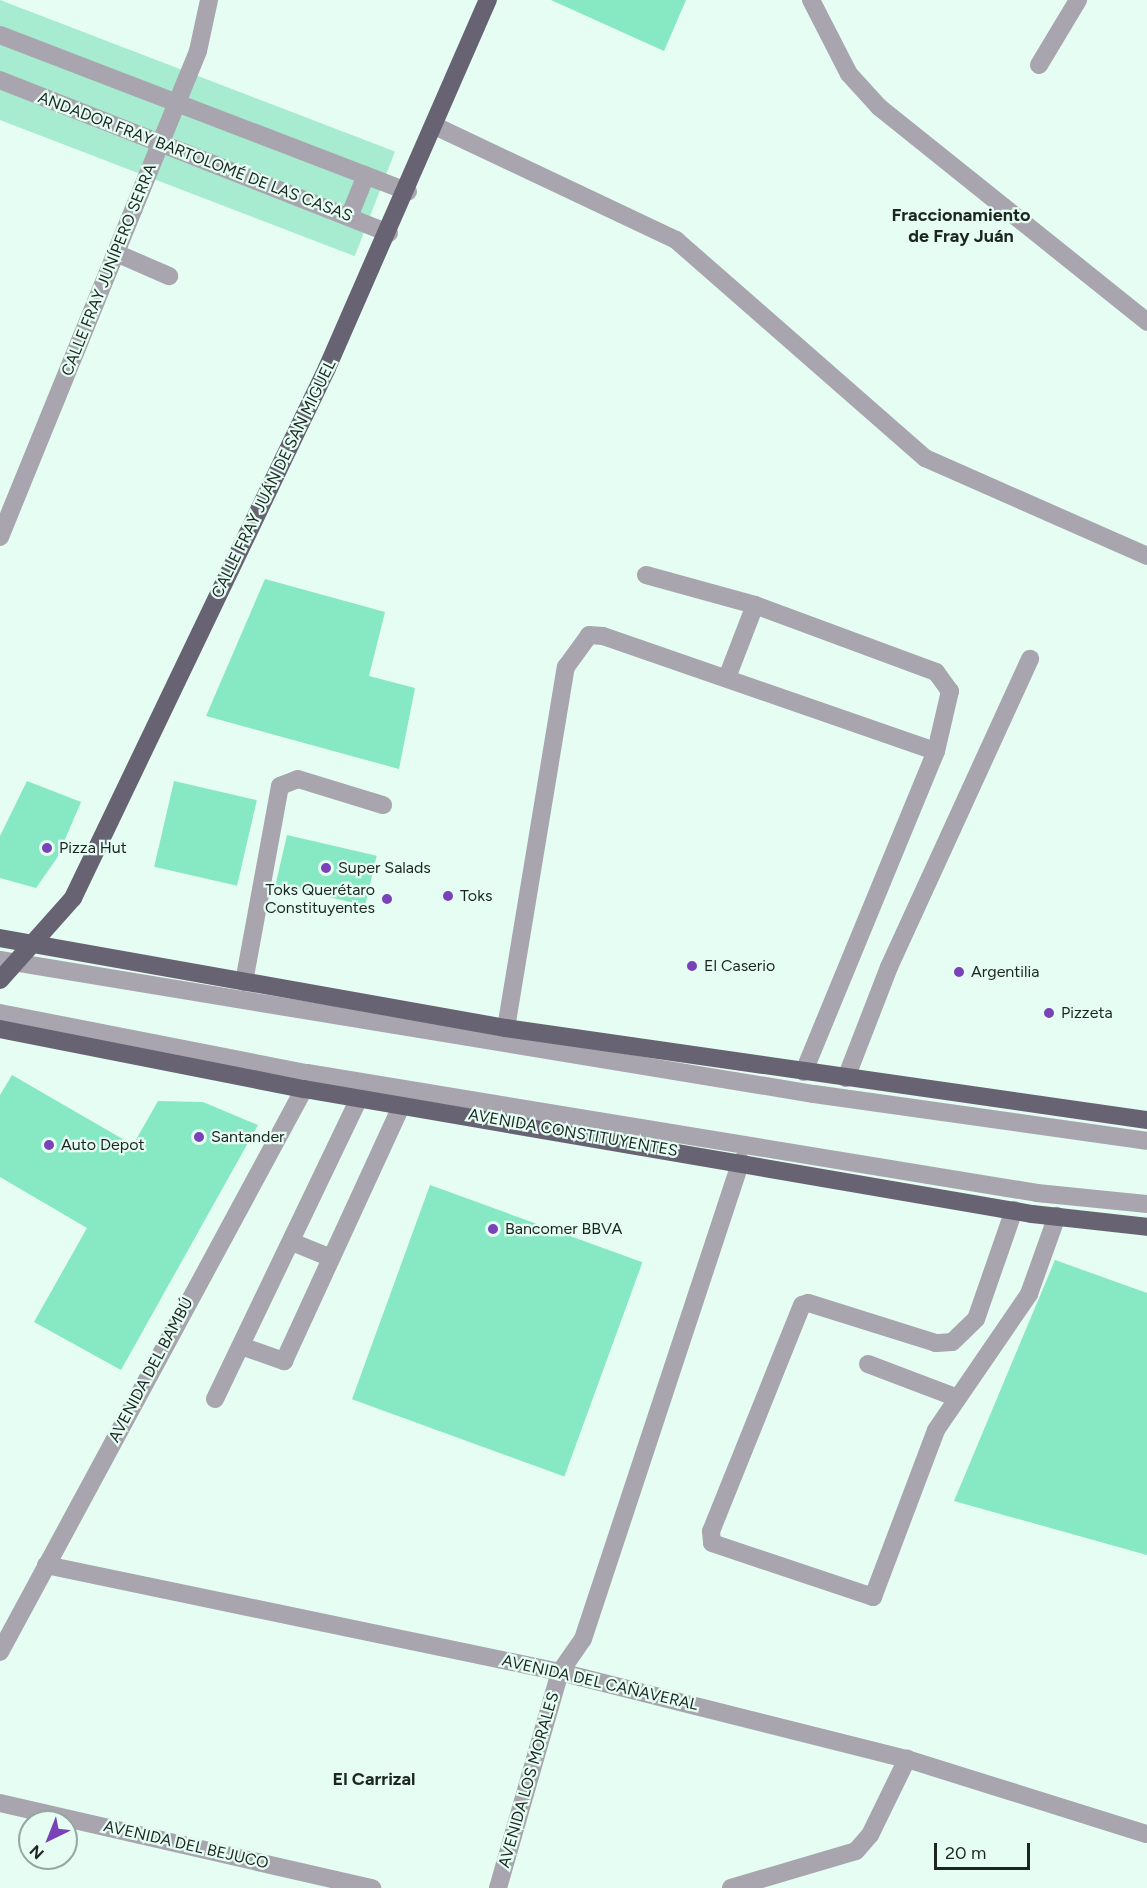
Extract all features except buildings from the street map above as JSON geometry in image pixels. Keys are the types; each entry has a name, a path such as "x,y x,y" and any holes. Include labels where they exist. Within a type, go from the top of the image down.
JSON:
{"main road":[{"name":"CALLE FRAY JUÁN DE SAN MIGUEL","path":"0,980 8,961 33,944 73,898 408,192 488,0"},
{"path":"0,938 506,1028 1147,1120"},
{"name":"AVENIDA CONSTITUYENTES","path":"0,1029 304,1089 741,1161 1014,1210 1147,1227"}],"street":[{"name":"CALLE FRAY JUNÍPERO SERRA","path":"0,537 198,51 209,0"},
{"path":"811,0 849,74 879,107 1147,322"},
{"path":"1040,65 1078,0"},
{"path":"0,35 177,101 408,192"},
{"name":"ANDADOR FRAY BARTOLOMÉ DE LAS CASAS","path":"0,80 389,233"},
{"path":"435,126 676,240 925,458 1147,556"},
{"path":"349,217 366,175"},
{"path":"116,253 170,276"},
{"path":"646,575 755,605 936,672 950,691 936,752 804,1072"},
{"path":"728,675 755,605"},
{"path":"506,1028 571,653 590,635 603,636 728,675 936,752"},
{"path":"846,1078 889,968 1030,659"},
{"path":"244,982 280,786 298,779 383,805"},
{"path":"8,961 802,1093 1147,1141"},
{"path":"0,1013 318,1075 1037,1193 1147,1204"},
{"name":"AVENIDA DEL BAMBÚ","path":"0,1652 304,1089"},
{"path":"215,1399 360,1097"},
{"path":"241,1346 284,1360 402,1105"},
{"name":"AVENIDA LOS MORALES","path":"498,1888 560,1672 583,1639 741,1161"},
{"path":"1014,1210 976,1319 952,1342 936,1344 808,1303 802,1305 711,1531 712,1543 873,1597 936,1430 955,1397 1029,1294 1057,1216"},
{"path":"292,1242 331,1258"},
{"path":"868,1364 955,1397"},
{"name":"AVENIDA DEL CAÑAVERAL","path":"46,1565 560,1672 907,1759 1147,1834"},
{"path":"731,1888 856,1851 870,1835 907,1759"},
{"name":"AVENIDA DEL BEJUCO","path":"0,1803 372,1888"}],"green space":[{"path":"0,0 395,152 355,256 0,120"}],"place":[{"name":"Pizza Hut","path":"47,848"},
{"name":"Super Salads","path":"326,868"},
{"name":"Toks","path":"448,896"},
{"name":"Toks Querétaro Constituyentes","path":"387,899"},
{"name":"El Caserio","path":"692,966"},
{"name":"Argentilia","path":"959,972"},
{"name":"Pizzeta","path":"1049,1013"},
{"name":"Santander","path":"199,1137"},
{"name":"Auto Depot","path":"49,1145"},
{"name":"Bancomer BBVA","path":"493,1229"}],"district":[{"name":"Fraccionamiento de Fray Juán","path":"961,226"},
{"name":"El Carrizal","path":"374,1779"}]}
